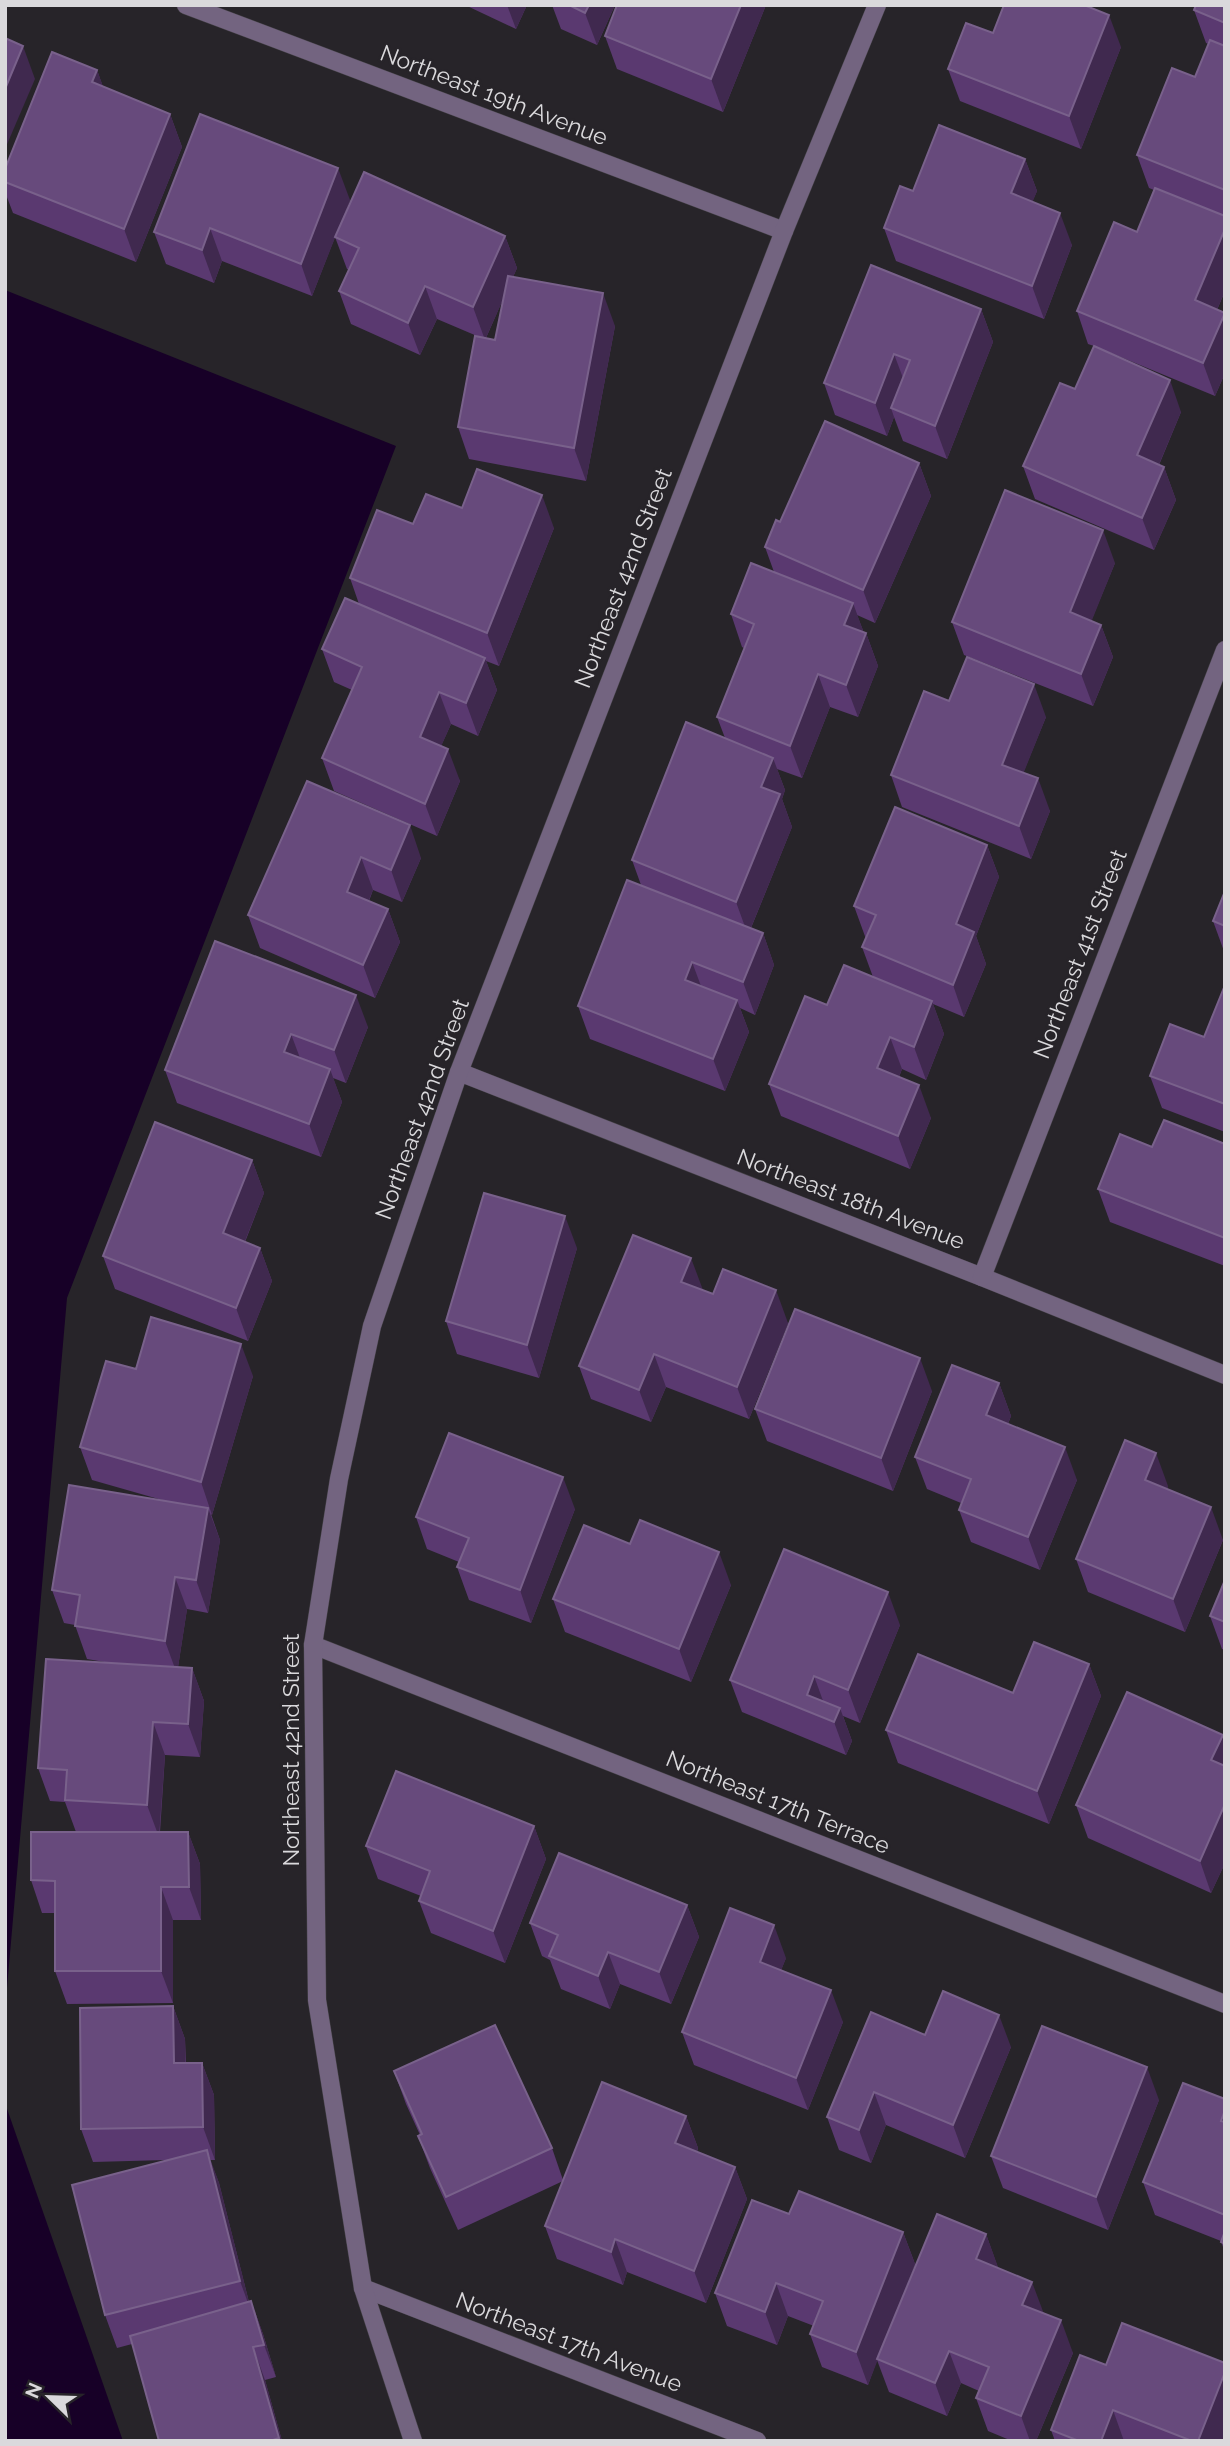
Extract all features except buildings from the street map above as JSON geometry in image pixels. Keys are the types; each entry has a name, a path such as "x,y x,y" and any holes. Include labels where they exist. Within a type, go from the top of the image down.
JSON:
{"street":[{"name":"Northeast 19th Avenue","path":"186,5 784,231"},
{"name":"Northeast 42nd Street","path":"413,2441 363,2288 317,2000 313,1645 339,1479 372,1326 459,1072 784,231 877,5"},
{"name":"Northeast 41st Street","path":"982,1276 1225,650"},
{"name":"Northeast 18th Avenue","path":"459,1072 982,1276 1225,1375"},
{"name":"Northeast 17th Terrace","path":"313,1645 1225,2004"},
{"name":"Northeast 17th Avenue","path":"363,2288 757,2441"}],"shaded area":[{"path":"5,290 396,446 67,1298 5,2011"},
{"path":"5,2103 123,2441 5,2441"}]}
